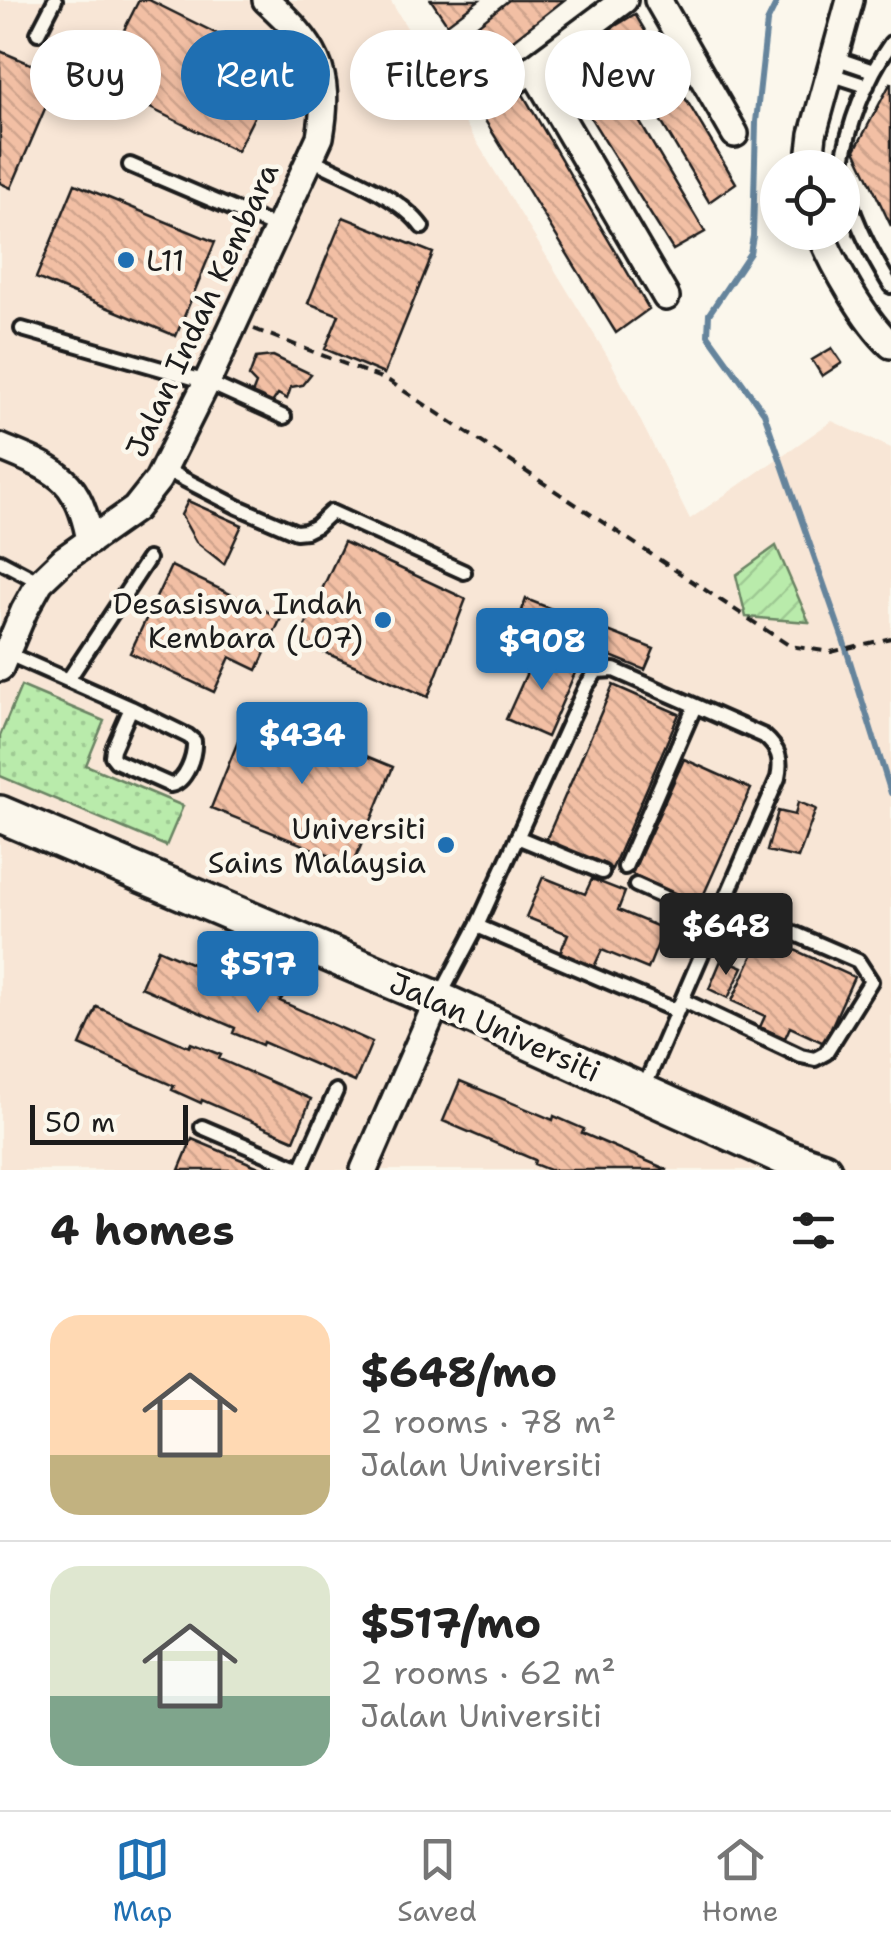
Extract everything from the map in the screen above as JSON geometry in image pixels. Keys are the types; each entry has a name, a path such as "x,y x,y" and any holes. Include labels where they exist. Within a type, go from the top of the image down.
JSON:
{"street":[{"name":"Jalan Indah Kembara","path":"2,657 40,582 54,566 135,509 149,494 207,382 320,137 324,78 314,52 292,23 266,0"},
{"path":"525,73 624,0"},
{"path":"658,0 735,134"},
{"path":"812,150 850,0"},
{"path":"532,68 666,297"},
{"path":"828,250 868,316 891,345"},
{"path":"0,447 61,476 78,496 90,540"},
{"name":"Jalan Universiti","path":"0,814 438,1000 642,1092 785,1164 823,1170"},
{"path":"364,1170 438,1000"}],"lane":[{"path":"40,30 55,0"},
{"path":"845,150 873,71 891,43"},
{"path":"832,66 873,71"},
{"path":"832,66 867,86"},
{"path":"309,158 376,192 414,215 422,226"},
{"path":"130,165 278,228"},
{"path":"860,228 891,286"},
{"path":"22,329 207,382 284,417"},
{"path":"164,469 296,532 316,526 330,512 464,572"},
{"path":"68,680 148,559"},
{"path":"0,561 40,582"},
{"path":"2,657 68,680 131,708 194,741 195,748 182,780 176,784 116,762 112,756 131,708"},
{"path":"438,1000 478,926 586,686 598,671 614,670 764,736 776,747 781,762 778,778 642,1092"},
{"path":"626,868 695,706"},
{"path":"517,837 602,872"},
{"path":"636,884 716,921"},
{"path":"478,926 801,1056 815,1059 826,1054 871,981 858,961 724,903"},
{"path":"202,1128 297,1169 336,1090"}],"path":[{"path":"235,322 389,382 790,646 831,652 891,638"}],"shaded area":[{"name":"Universiti Sains Malaysia","path":"0,0 390,0 408,30 350,30 350,120 463,120 611,362 690,519 832,421 891,448 891,1170 0,1170"}],"green space":[{"path":"776,546 809,622 746,617 736,575"},
{"path":"21,686 104,721 86,765 183,806 166,846 0,776 0,736"}],"building":[{"path":"139,0 149,0 209,30 181,30 181,120 252,120 237,151 161,113 161,30 124,30"},
{"path":"431,0 479,0 447,24"},
{"path":"509,0 564,0 525,31 471,30"},
{"path":"635,14 645,30 609,30"},
{"path":"0,51 30,64 30,120 40,120 11,188 0,183"},
{"path":"891,82 891,226 860,161 860,150 855,150"},
{"path":"525,98 649,309 616,333 485,120 525,120"},
{"path":"691,108 736,183 709,202 660,120 691,120"},
{"path":"592,120 639,120 705,232 673,250"},
{"name":"L11","path":"75,184 215,242 176,336 36,278"},
{"path":"343,217 433,253 384,374 325,349 339,315 308,303"},
{"path":"832,348 842,363 822,376 812,360"},
{"path":"273,356 311,374 302,385 291,387 287,399 278,394 272,403 252,394 256,384 249,377 256,358"},
{"path":"188,501 242,525 224,564 196,542 181,515"},
{"name":"Desasiswa Indah Kembara (L07)","path":"344,542 466,599 428,697 298,641"},
{"path":"171,566 281,618 257,670 230,657 214,692 130,653"},
{"path":"526,599 654,649 645,670 519,619"},
{"path":"538,648 578,666 547,737 506,719"},
{"path":"613,685 679,714 612,869 546,840"},
{"path":"251,709 393,767 353,865 211,808"},
{"path":"684,759 751,789 699,905 632,874"},
{"path":"798,802 816,809 798,858 767,851 778,811 795,815"},
{"path":"543,877 585,894 592,879 625,892 618,910 664,929 648,969 602,950 594,967 560,953 568,934 526,917"},
{"path":"762,935 854,977 824,1043 790,1027 785,1038 760,1027 765,1016 732,1001"},
{"path":"158,949 251,990 253,985 372,1042 355,1082 233,1033 235,1028 141,987"},
{"path":"722,958 743,967 728,998 709,989"},
{"path":"97,1007 189,1047 191,1043 221,1055 219,1059 311,1099 294,1140 202,1100 201,1103 172,1090 174,1086 80,1045"},
{"path":"460,1081 553,1120 554,1116 584,1129 582,1133 668,1170 549,1170 534,1164 535,1160 443,1121"},
{"path":"192,1139 266,1170 179,1170"}],"waterway":[{"path":"778,0 767,22 756,122 750,253 709,314 708,335 764,413 843,639 891,793"}],"place":[{"name":"L11","path":"126,260"},
{"name":"Desasiswa Indah Kembara (L07)","path":"383,620"},
{"name":"Universiti Sains Malaysia","path":"446,845"}]}
